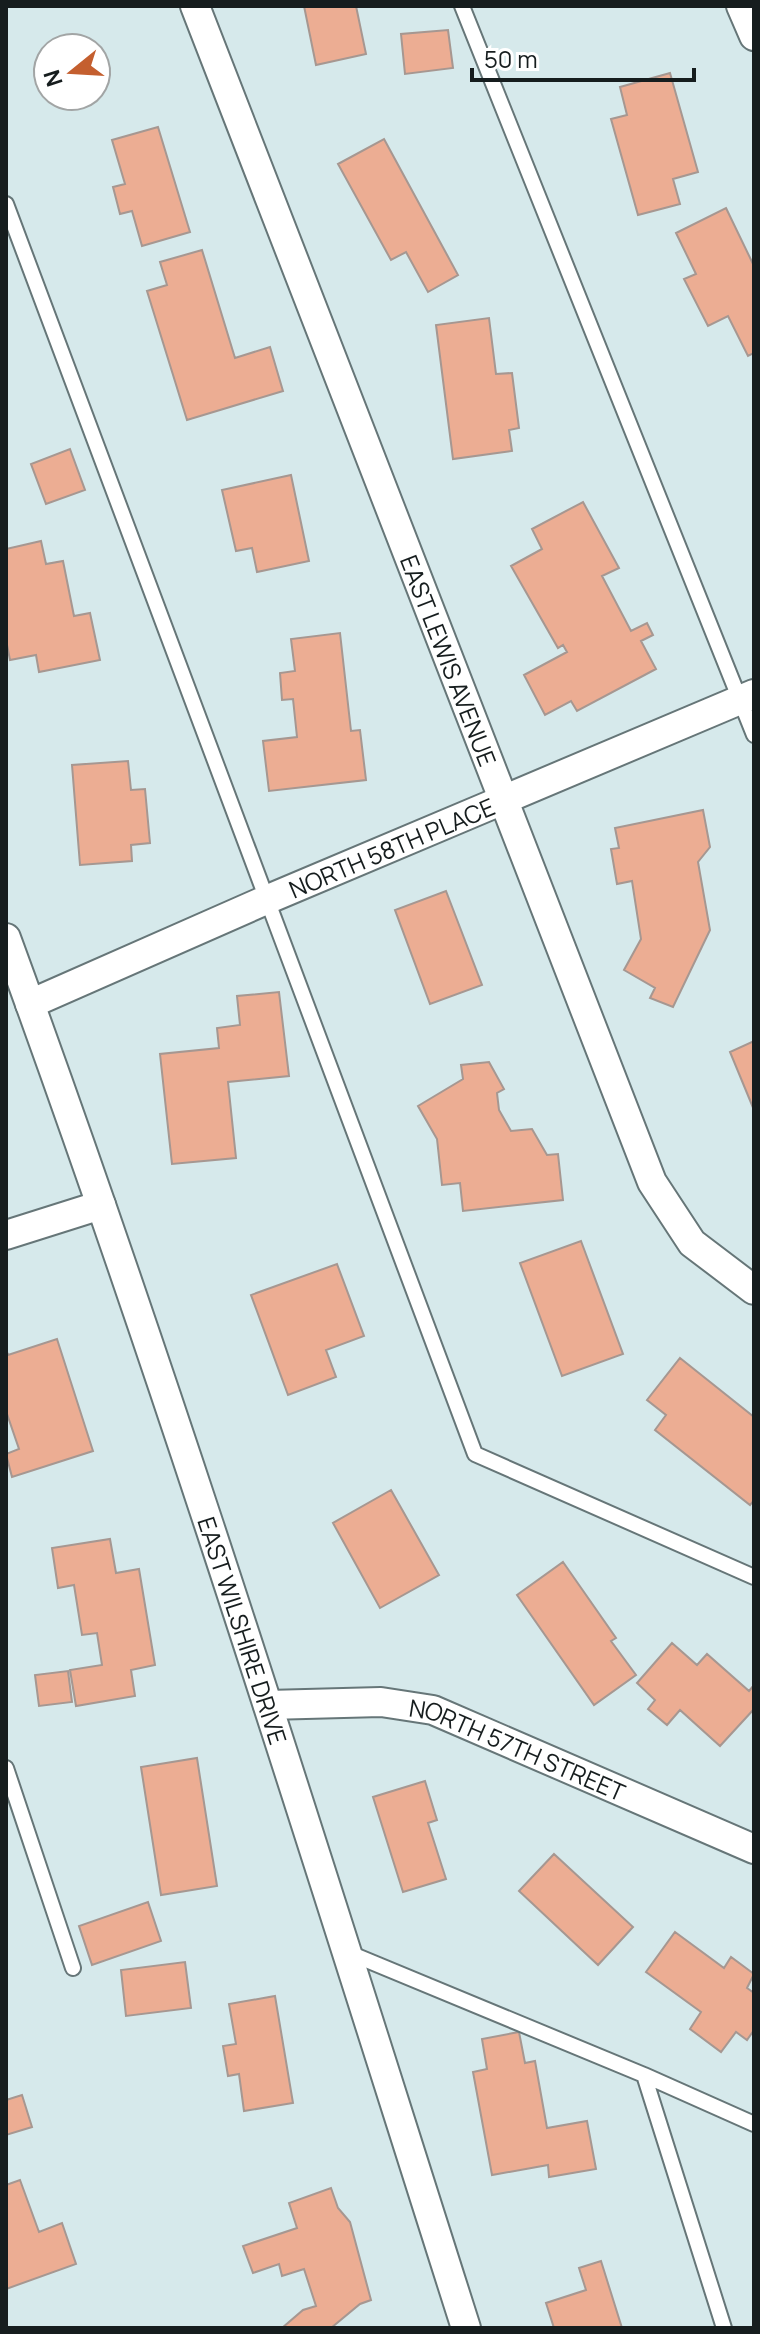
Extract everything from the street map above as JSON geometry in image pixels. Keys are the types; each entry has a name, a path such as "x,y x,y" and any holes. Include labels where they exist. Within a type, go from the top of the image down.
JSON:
{"street":[{"name":"EAST LEWIS AVENUE","path":"195,6 652,1182 692,1243 751,1288"},
{"path":"741,6 754,36"},
{"name":"NORTH 58TH PLACE","path":"30,1004 266,900 747,697"},
{"name":"EAST WILSHIRE DRIVE","path":"6,938 101,1205 268,1705 466,2328"},
{"path":"6,1235 101,1205"},
{"name":"NORTH 57TH STREET","path":"268,1705 381,1702 433,1710 754,1849"}],"lane":[{"path":"462,6 747,697 754,735"},
{"path":"6,204 475,1454 754,1577"},
{"path":"6,1768 73,1968"},
{"path":"346,1951 754,2124"},
{"path":"644,2075 724,2328"}],"building":[{"path":"304,6 356,6 366,54 316,65"},
{"path":"448,30 453,68 405,74 401,34"},
{"path":"670,73 698,172 673,179 680,204 638,215 611,119 627,115 620,87"},
{"path":"158,127 190,232 142,246 132,211 120,214 113,187 125,184 112,140"},
{"path":"384,139 458,275 428,292 406,252 391,260 338,164"},
{"path":"726,208 754,266 754,353 748,356 728,316 708,326 684,279 696,274 676,233"},
{"path":"202,250 235,358 270,347 283,391 187,420 147,291 167,285 160,262"},
{"path":"489,318 496,374 512,373 519,428 509,430 512,451 453,459 436,325"},
{"path":"70,449 85,490 46,504 31,464"},
{"path":"291,475 309,561 257,572 252,548 236,551 222,490"},
{"path":"583,502 619,568 602,576 631,631 647,623 653,635 641,641 656,669 577,711 571,701 545,715 524,675 567,652 563,645 558,648 511,566 542,549 532,529"},
{"path":"41,541 46,564 63,561 74,616 90,613 100,660 39,672 36,655 10,660 6,640 6,549"},
{"path":"340,633 351,731 360,730 366,780 269,791 263,741 297,737 293,699 282,700 280,673 295,671 291,639"},
{"path":"128,761 131,790 145,789 150,843 131,845 132,861 80,865 72,765"},
{"path":"703,810 710,847 698,862 710,930 673,1007 650,998 655,988 624,970 641,939 632,881 617,884 611,849 619,848 615,828"},
{"path":"446,891 482,985 430,1004 395,910"},
{"path":"279,992 289,1076 228,1082 236,1158 172,1164 160,1054 219,1048 217,1028 240,1025 237,996"},
{"path":"754,1041 754,1110 730,1052"},
{"path":"489,1062 504,1089 497,1093 499,1110 511,1131 532,1129 547,1155 558,1154 563,1200 463,1211 460,1183 442,1185 437,1139 418,1106 463,1079 461,1065"},
{"path":"581,1241 623,1354 562,1376 520,1263"},
{"path":"337,1264 364,1336 326,1350 336,1377 288,1395 251,1295"},
{"path":"57,1339 93,1451 12,1477 6,1454 19,1449 6,1411 6,1349 8,1355"},
{"path":"680,1358 754,1417 754,1500 750,1505 655,1430 666,1415 647,1400"},
{"path":"391,1490 439,1575 380,1608 333,1523"},
{"path":"110,1539 116,1573 139,1569 155,1665 131,1670 135,1696 76,1706 70,1670 102,1665 97,1633 82,1635 74,1585 58,1588 52,1548"},
{"path":"563,1562 616,1638 611,1641 636,1675 594,1705 517,1595"},
{"path":"672,1643 697,1665 707,1654 749,1691 754,1685 754,1709 720,1746 680,1710 667,1725 648,1709 655,1700 637,1683"},
{"path":"68,1671 72,1702 39,1706 35,1675"},
{"path":"197,1758 217,1886 161,1895 141,1767"},
{"path":"425,1781 437,1820 428,1823 446,1879 403,1892 373,1797"},
{"path":"554,1854 633,1927 598,1965 519,1891"},
{"path":"148,1902 161,1941 92,1965 79,1926"},
{"path":"675,1932 724,1968 731,1957 754,1974 747,1988 754,1993 754,2030 747,2040 736,2032 721,2052 690,2029 701,2012 646,1972"},
{"path":"185,1962 191,2008 126,2016 121,1970"},
{"path":"275,1996 293,2103 244,2111 239,2074 228,2076 223,2046 236,2044 229,2004"},
{"path":"519,2032 525,2063 535,2061 547,2128 587,2121 596,2169 549,2177 548,2165 492,2175 473,2072 487,2069 482,2039"},
{"path":"22,2095 32,2127 6,2135 6,2100"},
{"path":"20,2180 39,2232 62,2223 76,2264 6,2289 6,2185"},
{"path":"331,2188 338,2208 350,2222 371,2300 360,2304 331,2328 282,2328 303,2310 316,2306 304,2269 282,2276 279,2264 253,2273 243,2246 297,2228 289,2203"},
{"path":"601,2261 622,2328 554,2328 546,2303 586,2290 579,2268"}]}
